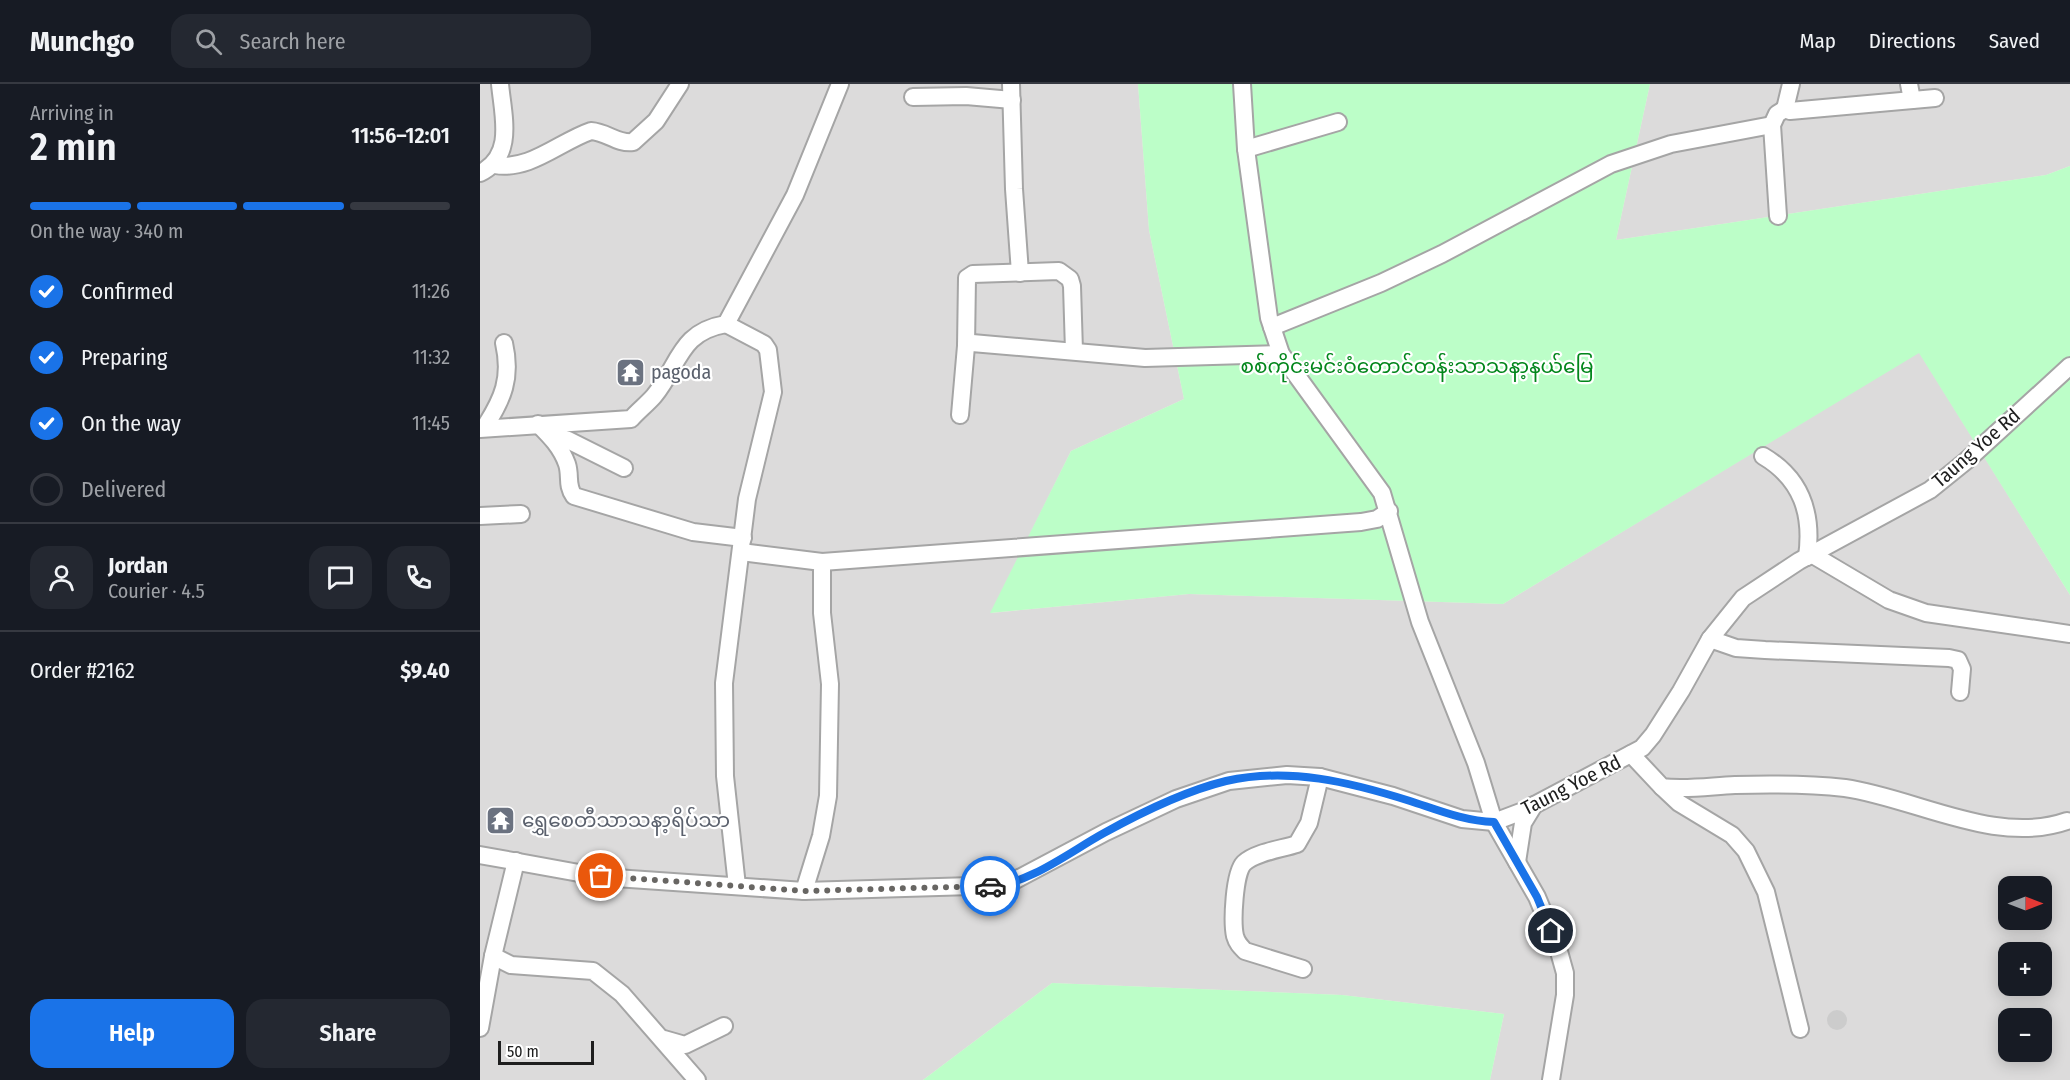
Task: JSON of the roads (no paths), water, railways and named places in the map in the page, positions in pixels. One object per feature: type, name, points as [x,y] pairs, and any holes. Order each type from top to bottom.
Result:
[{"type":"street","points":[[487,169],[503,148],[500,84]]},
{"type":"street","points":[[487,169],[524,164],[576,136],[591,131],[602,132],[621,142],[633,142],[656,121],[680,84]]},
{"type":"street","points":[[726,324],[795,195],[840,84]]},
{"type":"street","points":[[1242,84],[1246,149],[1272,327],[1281,354],[1382,493],[1420,622],[1476,763],[1494,822],[1537,897],[1565,973],[1561,1030],[1551,1080]]},
{"type":"street","points":[[1778,216],[1772,125],[1777,114],[1785,109],[1791,84]]},
{"type":"street","points":[[913,97],[1011,92],[1014,189],[1020,273]]},
{"type":"street","points":[[1785,109],[1790,111],[1910,92],[1935,99]]},
{"type":"street","points":[[1246,149],[1338,122]]},
{"type":"street","points":[[1272,327],[1442,254],[1611,164],[1671,144],[1772,125]]},
{"type":"street","points":[[960,415],[966,345],[968,278],[973,274],[1059,271],[1070,279],[1074,351]]},
{"type":"street","points":[[482,428],[543,429],[631,419],[654,396],[696,334],[711,326],[726,324],[764,344],[768,350],[773,392],[747,499],[724,683],[725,776],[737,886]]},
{"type":"street","points":[[482,428],[499,406],[508,380],[508,362],[504,343]]},
{"type":"street","points":[[966,345],[987,343],[1145,358],[1281,354]]},
{"type":"street","name":"Taung Yoe Rd","points":[[480,855],[601,876],[804,891],[1006,885],[1106,832],[1206,787],[1257,777],[1320,777],[1372,790],[1462,819],[1494,822],[1535,804],[1642,748],[1653,735],[1710,639],[1743,598],[1772,577],[1946,479],[2070,366]]},
{"type":"street","points":[[543,429],[624,468]]},
{"type":"street","points":[[543,429],[558,444],[567,465],[568,488],[574,496],[742,545],[822,562],[1361,522],[1377,519],[1389,511]]},
{"type":"street","points":[[1763,456],[1785,471],[1804,500],[1810,528],[1810,556],[1889,600],[1926,613],[2070,634]]},
{"type":"street","points":[[480,516],[521,514]]},
{"type":"street","points":[[804,891],[821,836],[828,796],[830,684],[822,613],[822,562]]},
{"type":"street","points":[[1710,639],[1736,648],[1959,660],[1962,669],[1960,692]]},
{"type":"street","points":[[1631,754],[1679,803],[1732,835],[1746,851],[1766,892],[1800,1029]]},
{"type":"street","points":[[1303,969],[1245,951],[1238,945],[1235,935],[1234,911],[1239,872],[1243,864],[1249,859],[1297,844],[1309,824],[1320,777]]},
{"type":"street","points":[[1662,787],[1774,785],[1833,788],[1896,800],[1969,821],[2049,828],[2067,821]]},
{"type":"street","points":[[1517,862],[1523,823],[1535,804]]},
{"type":"street","points":[[480,1028],[493,956],[516,861]]},
{"type":"street","points":[[493,956],[511,965],[593,971],[622,994],[664,1039],[691,1078]]},
{"type":"street","points":[[664,1039],[685,1045],[724,1026]]},
{"type":"place","name":"pagoda","points":[[630,372]]},
{"type":"place","name":"ရွှေစေတီသာသနာ့ရိပ်သာ","points":[[501,820]]},
{"type":"park label","name":"စစ်ကိုင်းမင်းဝံတောင်တန်းသာသနာ့နယ်မြေ","points":[[1417,366]]}]
